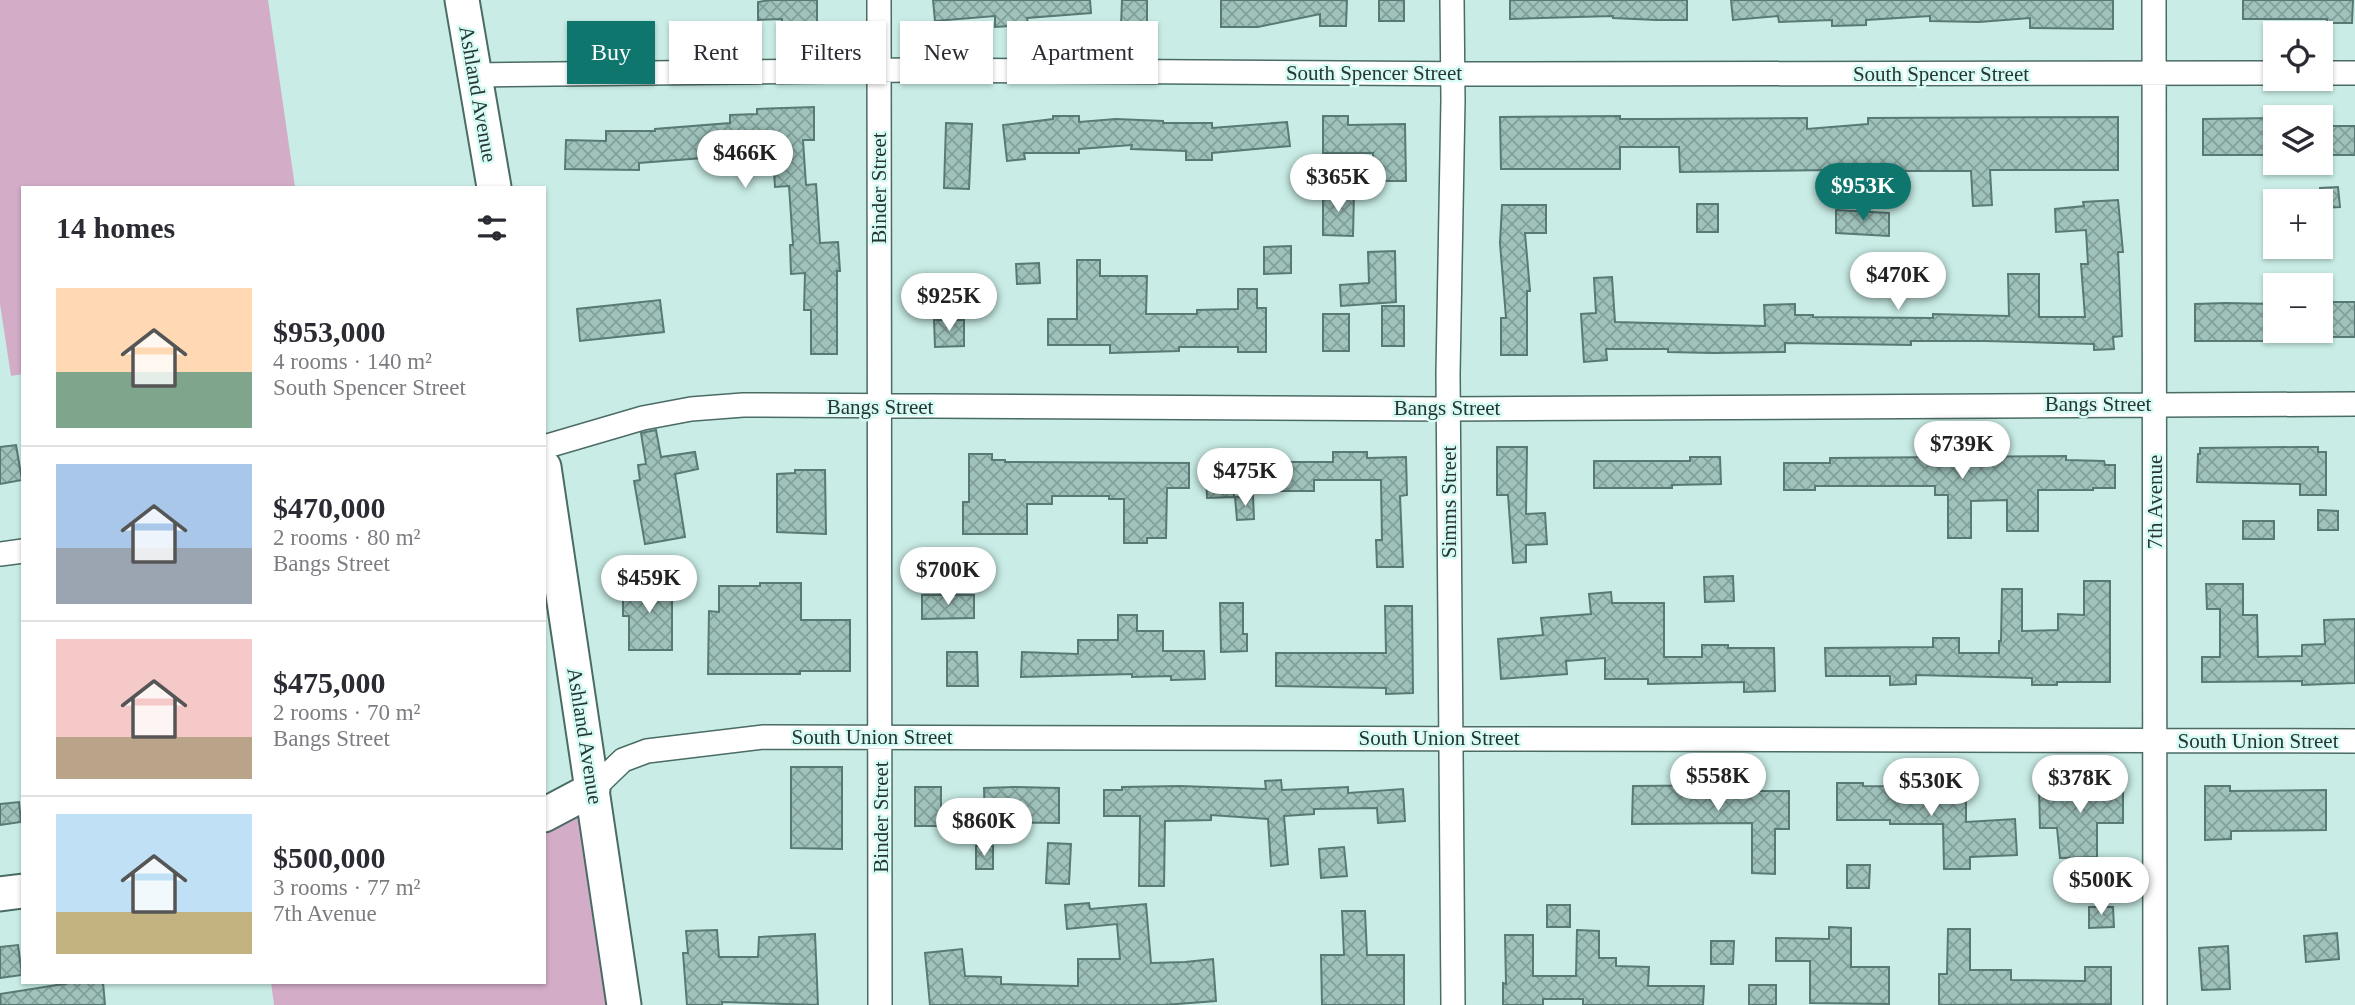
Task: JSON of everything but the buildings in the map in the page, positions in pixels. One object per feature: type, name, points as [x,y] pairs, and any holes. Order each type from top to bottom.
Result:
[{"type":"street","name":"Ashland Avenue","points":[[462,0],[494,186]]},
{"type":"street","name":"Binder Street","points":[[879,0],[879,21]]},
{"type":"street","name":"Simms Street","points":[[1452,0],[1448,409],[1453,1005]]},
{"type":"street","name":"7th Avenue","points":[[2154,0],[2155,1005]]},
{"type":"street","name":"South Spencer Street","points":[[886,71],[2263,73]]},
{"type":"street","name":"South Spencer Street","points":[[473,75],[776,72]]},
{"type":"street","points":[[2333,73],[2355,73]]},
{"type":"street","name":"Binder Street","points":[[879,84],[880,1005]]},
{"type":"street","name":"Bangs Street","points":[[546,465],[643,418],[691,409],[743,405],[1448,409],[2355,404]]},
{"type":"street","name":"Ashland Avenue","points":[[546,472],[624,1005]]},
{"type":"street","points":[[0,554],[21,551]]},
{"type":"street","name":"South Union Street","points":[[546,814],[593,789],[624,760],[647,751],[718,740],[764,737],[2355,741]]},
{"type":"street","points":[[0,894],[21,891]]},
{"type":"shaded area","points":[[0,0],[268,0],[295,186],[21,186],[21,374],[11,376],[0,304]]},
{"type":"shaded area","points":[[593,789],[630,1005],[274,1005],[271,984],[546,984],[546,812]]}]
